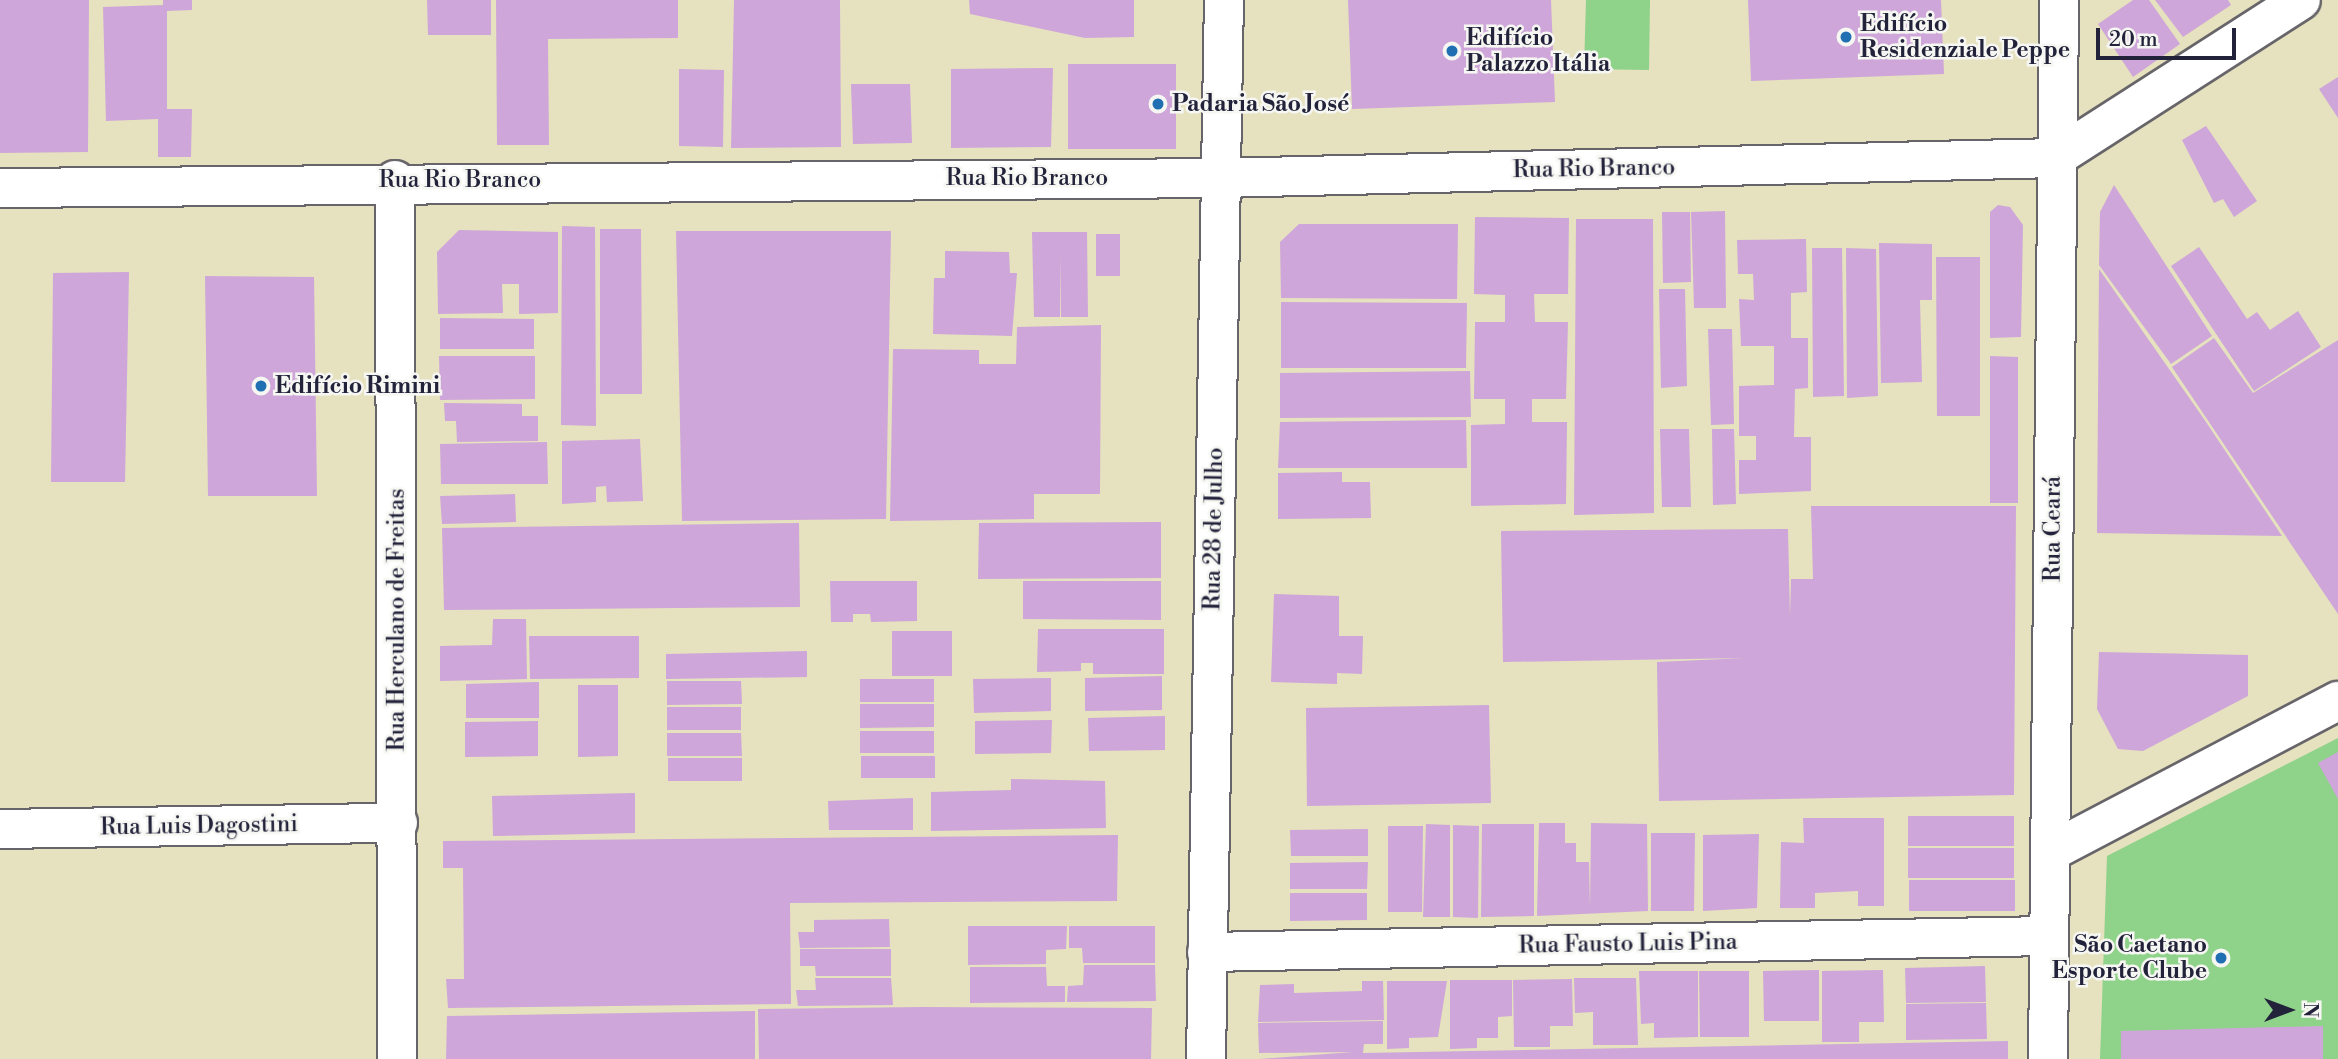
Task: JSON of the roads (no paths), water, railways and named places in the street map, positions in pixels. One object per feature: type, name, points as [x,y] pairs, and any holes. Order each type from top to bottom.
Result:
[{"type":"street","name":"Rua 28 de Julho","points":[[1206,1059],[1224,0]]},
{"type":"street","name":"Rua Ceará","points":[[2048,1059],[2052,850],[2055,158],[2059,0]]},
{"type":"street","points":[[2055,158],[2301,0]]},
{"type":"street","name":"Rua Rio Branco","points":[[0,188],[395,180],[1220,178],[2055,158]]},
{"type":"street","name":"Rua Herculano de Freitas","points":[[395,180],[397,1059]]},
{"type":"street","points":[[2052,850],[2338,701]]},
{"type":"street","name":"Rua Luis Dagostini","points":[[0,829],[398,823]]},
{"type":"street","name":"Rua Fausto Luis Pina","points":[[1207,952],[2049,936]]},
{"type":"place","name":"Edifício Residenziale Peppe","points":[[1846,37]]},
{"type":"place","name":"Edifício Palazzo Itália","points":[[1452,51]]},
{"type":"place","name":"Padaria São José","points":[[1158,104]]},
{"type":"place","name":"Edifício Rimini","points":[[261,386]]},
{"type":"place","name":"São Caetano Esporte Clube","points":[[2221,958]]}]
